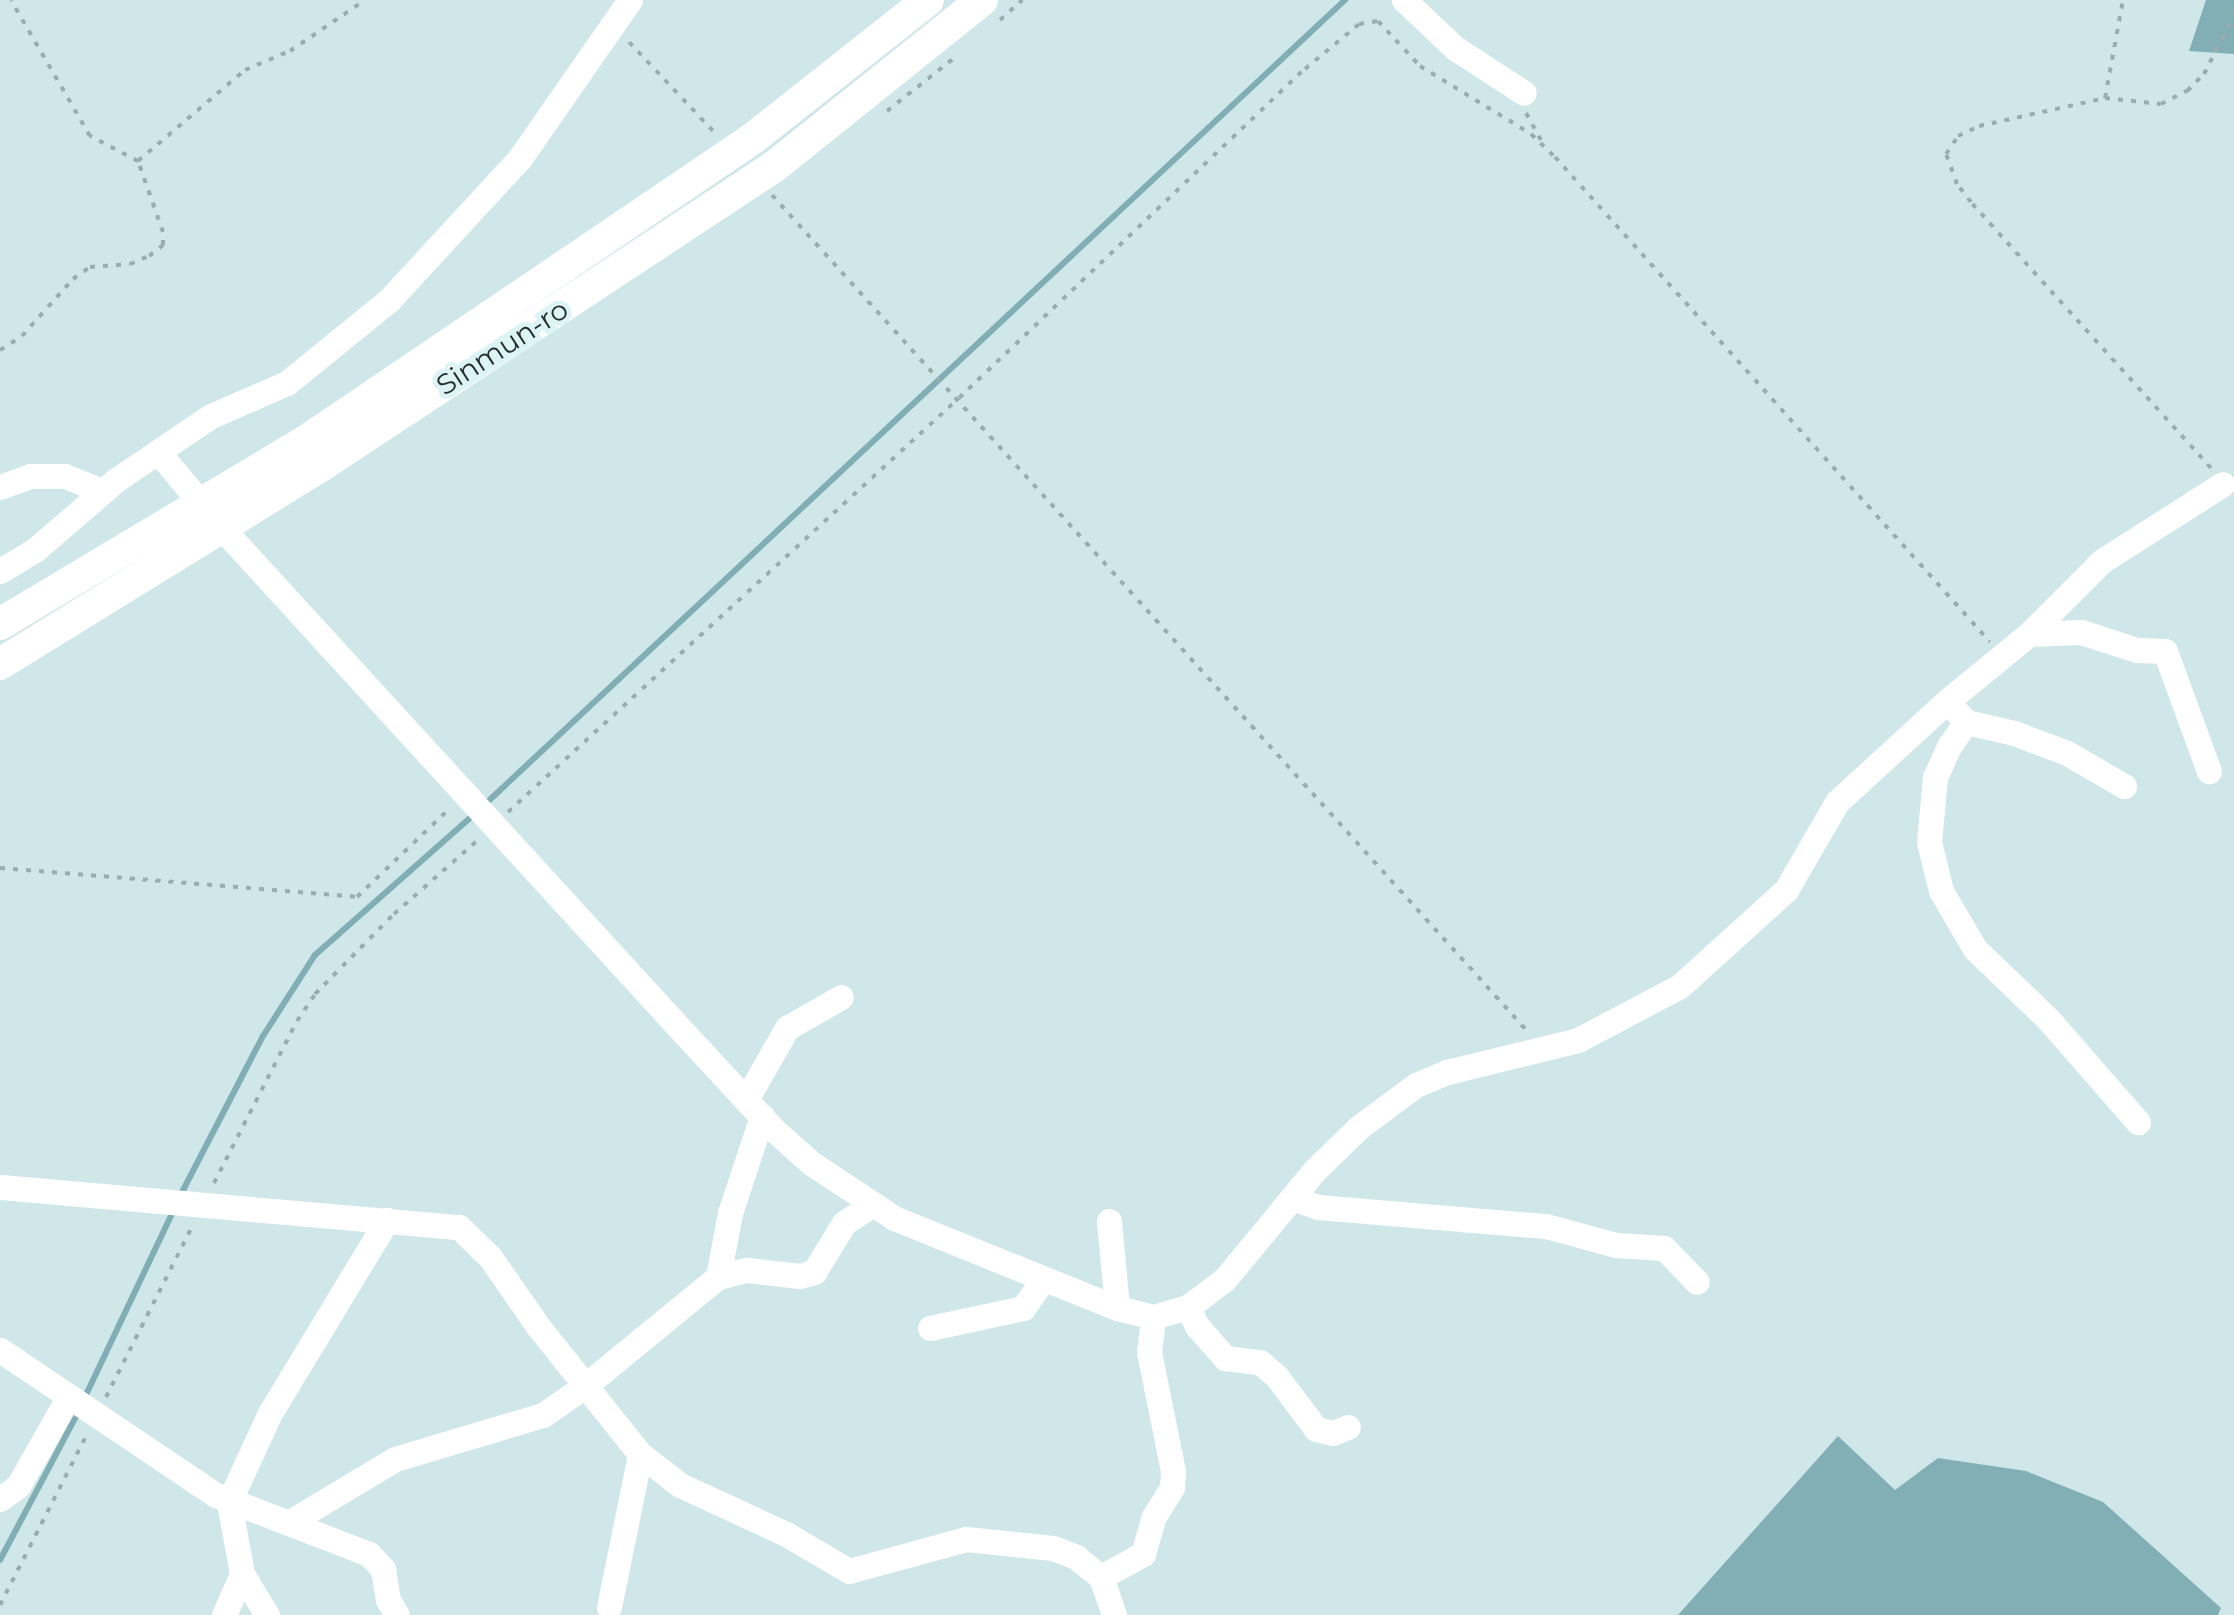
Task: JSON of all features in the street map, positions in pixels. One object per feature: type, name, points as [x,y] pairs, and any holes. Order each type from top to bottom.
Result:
[{"type":"main road","name":"Sinmun-ro","points":[[313,454],[752,139],[928,0]]},
{"type":"main road","name":"Sinmun-ro","points":[[0,624],[210,515],[774,166],[982,0]]},
{"type":"main road","name":"Sinmun-ro","points":[[0,664],[210,515]]},
{"type":"street","points":[[0,571],[35,550],[102,491],[211,416],[286,383],[389,300],[520,158],[630,0]]},
{"type":"street","points":[[1407,3],[1455,48],[1518,90]]},
{"type":"street","points":[[158,452],[210,515],[754,1107],[811,1163],[872,1206],[949,1243],[1116,1308],[1153,1317],[1188,1306],[1226,1279],[1295,1200],[1314,1171],[1358,1128],[1416,1085],[1447,1072],[1606,1029],[1654,1002],[1754,923],[1786,890],[1837,802],[1946,702],[2029,634],[2102,561],[2223,484]]},
{"type":"street","points":[[0,488],[30,476],[65,476],[102,491]]},
{"type":"street","points":[[2029,634],[2081,632],[2127,647],[2165,651],[2210,771]]},
{"type":"street","points":[[1946,702],[1966,722],[2014,733],[2067,753],[2124,786]]},
{"type":"street","points":[[1966,722],[1935,777],[1928,842],[1941,891],[1975,950],[2048,1019],[2138,1122]]},
{"type":"street","points":[[718,1277],[754,1107],[787,1028],[841,996]]},
{"type":"street","points":[[0,1188],[444,1224],[474,1238],[640,1454],[680,1485],[786,1534],[850,1571],[966,1539],[1053,1548],[1076,1557],[1101,1577],[1114,1615]]},
{"type":"street","points":[[1295,1200],[1318,1207],[1546,1226],[1616,1246],[1664,1248],[1696,1282]]},
{"type":"street","points":[[290,1522],[395,1459],[523,1423],[586,1385],[718,1277],[747,1270],[800,1276],[814,1272],[844,1224],[872,1206]]},
{"type":"street","points":[[267,1615],[242,1574],[229,1502],[270,1413],[387,1220]]},
{"type":"street","points":[[1109,1222],[1116,1308]]},
{"type":"street","points":[[930,1328],[1023,1308],[1043,1279]]},
{"type":"street","points":[[1188,1306],[1197,1326],[1225,1358],[1260,1362],[1278,1377],[1316,1429],[1333,1433],[1348,1427]]},
{"type":"street","points":[[1101,1577],[1143,1554],[1153,1518],[1172,1487],[1173,1470],[1149,1352],[1153,1317]]},
{"type":"street","points":[[0,1350],[229,1502],[353,1546],[376,1560],[397,1615]]},
{"type":"street","points":[[0,1499],[18,1486],[68,1398]]},
{"type":"street","points":[[608,1607],[640,1454]]},
{"type":"street","points":[[224,1615],[242,1574]]},
{"type":"path","points":[[0,350],[22,336],[47,304],[90,267],[130,264],[163,246],[163,232],[138,161],[90,136],[11,0]]},
{"type":"path","points":[[138,161],[245,70],[290,50],[366,0]]},
{"type":"path","points":[[2106,98],[2123,0]]},
{"type":"path","points":[[2223,484],[1982,215],[1949,168],[1948,146],[1979,126],[2106,98],[2161,104],[2188,91],[2204,74],[2234,15]]},
{"type":"path","points":[[0,868],[357,896],[481,809],[958,398],[1305,69],[1359,24],[1378,21],[1420,66],[1510,120],[1546,148],[2003,657]]},
{"type":"path","points":[[1518,90],[1546,148]]},
{"type":"path","points":[[921,357],[1543,1049]]},
{"type":"shaded area","points":[[2206,0],[2234,0],[2234,54],[2189,51]]},
{"type":"shaded area","points":[[1838,1436],[1895,1490],[1938,1458],[2026,1471],[2103,1502],[2221,1608],[2218,1615],[1678,1615]]},
{"type":"waterway","points":[[482,807],[1345,0]]},
{"type":"waterway","points":[[180,1196],[263,1036],[315,955],[473,815]]},
{"type":"waterway","points":[[84,1399],[175,1207]]},
{"type":"waterway","points":[[0,1560],[79,1411]]}]
